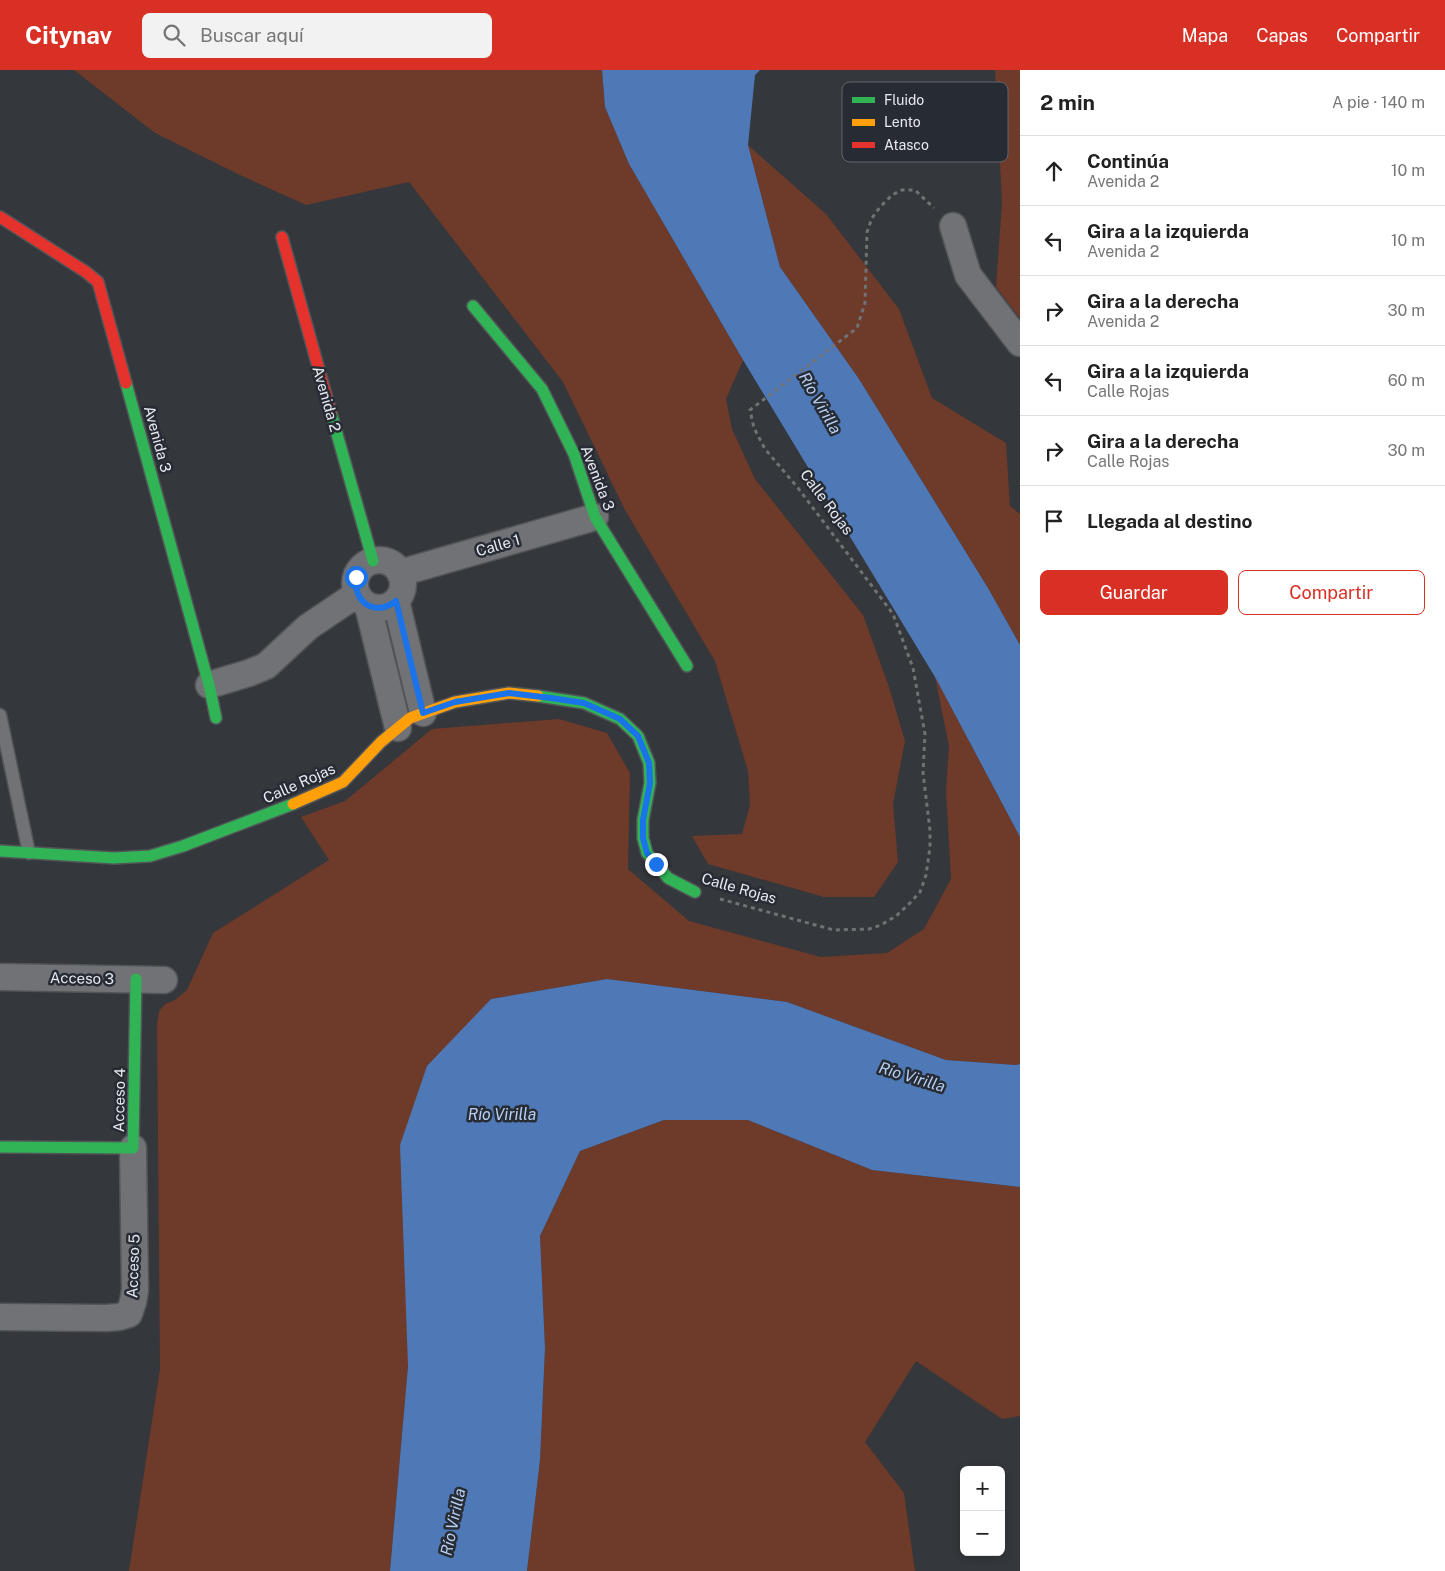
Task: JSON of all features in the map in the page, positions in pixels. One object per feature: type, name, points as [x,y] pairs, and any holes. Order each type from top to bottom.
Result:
[{"type":"street","name":"Avenida 3","points":[[0,217],[86,272],[98,282],[209,684],[216,718]]},
{"type":"street","points":[[953,226],[968,275],[1020,342]]},
{"type":"street","name":"Avenida 2","points":[[282,237],[373,561]]},
{"type":"street","name":"Avenida 3","points":[[473,306],[542,389],[574,454],[595,517],[687,666]]},
{"type":"street","name":"Calle 1","points":[[400,572],[595,517]]},
{"type":"street","points":[[362,600],[375,608],[390,606],[396,601],[403,588],[400,572],[389,562],[373,561],[365,564],[359,570],[355,586],[362,600],[398,728]]},
{"type":"street","points":[[209,684],[249,673],[266,666],[308,627],[362,600]]},
{"type":"street","points":[[396,601],[423,713]]},
{"type":"street","name":"Calle Rojas","points":[[0,851],[114,858],[150,856],[183,846],[296,803],[343,782],[381,742],[410,718],[455,702],[509,693],[584,703],[620,719],[638,736],[649,763],[650,783],[643,820],[643,838],[647,853],[668,878],[695,892]]},
{"type":"street","name":"Acceso 3","points":[[0,977],[164,980]]},
{"type":"street","name":"Acceso 4","points":[[0,1148],[133,1148],[136,979]]},
{"type":"street","name":"Acceso 5","points":[[0,1317],[106,1318],[129,1314],[135,1290],[133,1148]]},
{"type":"lane","points":[[0,715],[29,853]]},
{"type":"path","name":"Calle Rojas","points":[[695,892],[834,930],[869,929],[881,925],[896,916],[920,892],[926,875],[930,847],[930,830],[923,773],[925,734],[914,668],[893,614],[798,488],[765,449],[754,428],[750,410],[857,328],[865,303],[866,232],[872,218],[892,195],[902,190],[915,190],[953,226]]},
{"type":"shaded area","points":[[74,70],[602,70],[605,107],[629,164],[743,360],[726,399],[732,429],[755,479],[863,615],[888,684],[905,741],[893,804],[898,862],[874,897],[824,897],[708,864],[692,836],[742,834],[750,805],[748,771],[715,661],[625,510],[563,382],[409,182],[306,205],[155,133]]},
{"type":"shaded area","points":[[995,70],[1020,70],[1020,318],[996,287],[1002,202],[1000,162],[1008,162],[1008,82],[996,82]]},
{"type":"shaded area","points":[[748,145],[826,214],[899,309],[932,398],[1006,443],[1010,506],[1020,514],[1020,645],[988,588],[859,379],[780,267]]},
{"type":"shaded area","points":[[935,677],[1020,837],[1020,1064],[946,1060],[787,1002],[607,979],[491,999],[408,1366],[390,1571],[129,1571],[160,1369],[157,1024],[159,1011],[165,1004],[175,1000],[187,990],[213,933],[329,860],[301,817],[345,801],[432,729],[559,719],[607,733],[630,773],[628,869],[689,921],[821,957],[887,953],[924,929],[951,879],[946,791],[949,746]]},
{"type":"shaded area","points":[[664,1120],[748,1120],[872,1170],[1020,1187],[1020,1416],[1002,1419],[916,1361],[865,1442],[904,1493],[915,1571],[527,1571],[540,1460],[545,1348],[540,1236],[580,1151]]},
{"type":"water","name":"Río Virilla","points":[[602,70],[760,70],[755,75],[748,145],[780,267],[859,379],[988,588],[1020,645],[1020,837],[935,677],[743,360],[629,164],[605,107]]},
{"type":"water","name":"Río Virilla","points":[[607,979],[787,1002],[946,1060],[1020,1064],[1020,1187],[872,1170],[748,1120],[664,1120],[580,1151],[540,1236],[545,1348],[540,1460],[527,1571],[390,1571],[408,1366],[400,1145],[427,1066],[491,999]]},
{"type":"traffic: fast","points":[[473,306],[542,389],[574,454],[595,517],[687,666]]},
{"type":"traffic: fast","points":[[126,383],[209,685],[216,718]]},
{"type":"traffic: fast","points":[[331,413],[373,561]]},
{"type":"traffic: fast","points":[[538,696],[584,703],[620,719],[638,736],[649,763],[650,783],[643,820],[643,838],[647,853],[668,878],[695,892]]},
{"type":"traffic: fast","points":[[0,851],[114,858],[150,856],[183,846],[293,804]]},
{"type":"traffic: fast","points":[[0,1147],[133,1148],[136,979]]},
{"type":"traffic: slow","points":[[293,804],[343,782],[381,742],[410,718],[455,702],[509,693],[538,696]]},
{"type":"traffic: jam","points":[[0,217],[86,272],[98,282],[126,383]]},
{"type":"traffic: jam","points":[[282,237],[331,413]]},
{"type":"route","points":[[356,577],[355,586],[357,594],[368,606],[383,608],[390,606],[396,601],[423,713],[455,702],[509,693],[584,703],[620,719],[638,736],[649,763],[650,783],[643,820],[643,838],[647,853],[656,864]]}]
